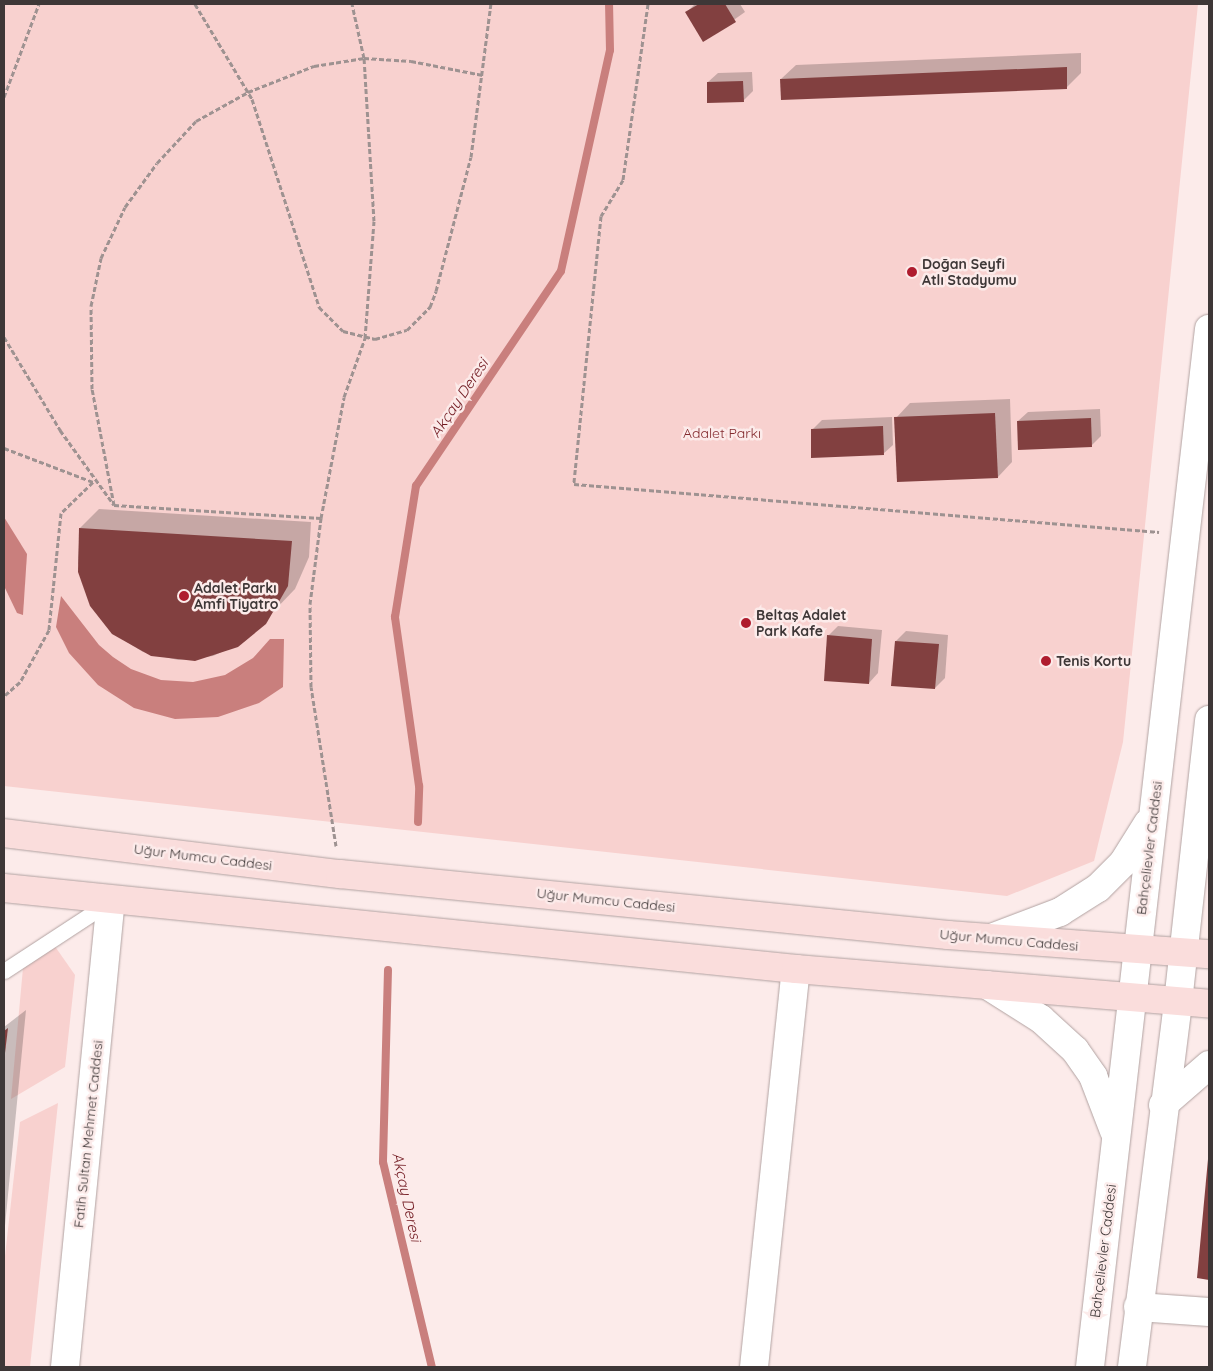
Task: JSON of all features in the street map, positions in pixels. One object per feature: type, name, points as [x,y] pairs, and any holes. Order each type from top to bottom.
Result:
[{"type":"main road","name":"Uğur Mumcu Caddesi","points":[[4,834],[340,874],[989,939],[1209,954]]},
{"type":"main road","points":[[4,888],[111,901],[796,969],[1209,1004]]},
{"type":"street","name":"Bahçelievler Caddesi","points":[[1090,1367],[1137,950],[1188,534],[1209,329]]},
{"type":"street","points":[[1132,1367],[1138,1307],[1178,1002],[1209,720]]},
{"type":"street","points":[[989,939],[1060,912],[1098,888],[1123,863],[1153,815]]},
{"type":"street","points":[[1195,842],[1209,877]]},
{"type":"street","name":"Fatih Sultan Mehmet Caddesi","points":[[65,1367],[111,901]]},
{"type":"street","points":[[754,1367],[796,969]]},
{"type":"street","points":[[987,985],[1041,1019],[1074,1050],[1093,1076],[1116,1139]]},
{"type":"street","points":[[1164,1105],[1209,1065]]},
{"type":"street","points":[[1138,1307],[1209,1312]]},
{"type":"lane","points":[[4,971],[111,901]]},
{"type":"path","points":[[4,97],[39,4]]},
{"type":"path","points":[[195,4],[248,92],[319,307],[343,331],[364,338],[391,337],[407,330],[430,307],[471,157],[491,4]]},
{"type":"path","points":[[340,874],[311,687],[310,604],[321,518],[344,397],[364,338],[374,221],[364,58],[352,4]]},
{"type":"path","points":[[648,4],[623,180],[601,216],[574,484],[1188,534]]},
{"type":"path","points":[[114,505],[92,389],[91,306],[101,258],[125,206],[157,163],[196,121],[248,92],[314,66],[364,58],[411,60],[483,75]]},
{"type":"path","points":[[4,337],[60,430],[114,505]]},
{"type":"path","points":[[4,448],[93,482],[61,513],[49,630],[20,682],[4,696]]},
{"type":"path","points":[[114,505],[321,518]]},
{"type":"green space","name":"Adalet Parkı","points":[[4,4],[1198,4],[1123,742],[1094,861],[1007,896],[4,786]]},
{"type":"green space","points":[[54,945],[75,975],[65,1067],[11,1099],[23,968]]},
{"type":"green space","points":[[58,1103],[30,1367],[4,1367],[4,1265],[20,1122]]},
{"type":"shaded area","points":[[4,517],[27,554],[23,615],[17,613],[4,586]]},
{"type":"shaded area","points":[[61,596],[99,645],[113,657],[131,669],[161,680],[193,682],[225,675],[253,658],[270,639],[284,639],[283,687],[259,703],[218,717],[175,719],[134,708],[98,685],[69,653],[56,627]]},
{"type":"building","points":[[699,4],[725,4],[736,22],[703,42],[685,12]]},
{"type":"building","points":[[1067,67],[1067,89],[781,100],[780,79]]},
{"type":"building","points":[[743,81],[744,102],[707,103],[707,82]]},
{"type":"building","points":[[995,413],[998,478],[897,482],[894,417]]},
{"type":"building","points":[[1091,418],[1092,447],[1018,450],[1017,421]]},
{"type":"building","points":[[883,426],[884,455],[811,458],[811,429]]},
{"type":"building","name":"Adalet Parkı Amfi Tiyatro","points":[[79,528],[292,541],[288,586],[266,624],[238,647],[195,661],[151,656],[112,634],[90,606],[78,572]]},
{"type":"building","points":[[827,635],[872,639],[869,684],[824,681]]},
{"type":"building","points":[[895,641],[939,644],[935,689],[891,686]]},
{"type":"building","points":[[8,1028],[5,1053],[4,1053],[4,1031]]},
{"type":"building","points":[[1209,1159],[1209,1280],[1197,1278]]},
{"type":"waterway","name":"Akçay Deresi","points":[[418,822],[419,786],[395,617],[416,486],[561,271],[610,50],[609,4]]},
{"type":"waterway","name":"Akçay Deresi","points":[[388,970],[383,1162],[432,1367]]},
{"type":"place","name":"Doğan Seyfi Atlı Stadyumu","points":[[912,272]]},
{"type":"place","name":"Adalet Parkı Amfi Tiyatro","points":[[184,596]]},
{"type":"place","name":"Beltaş Adalet Park Kafe","points":[[746,623]]},
{"type":"place","name":"Tenis Kortu","points":[[1046,661]]}]
